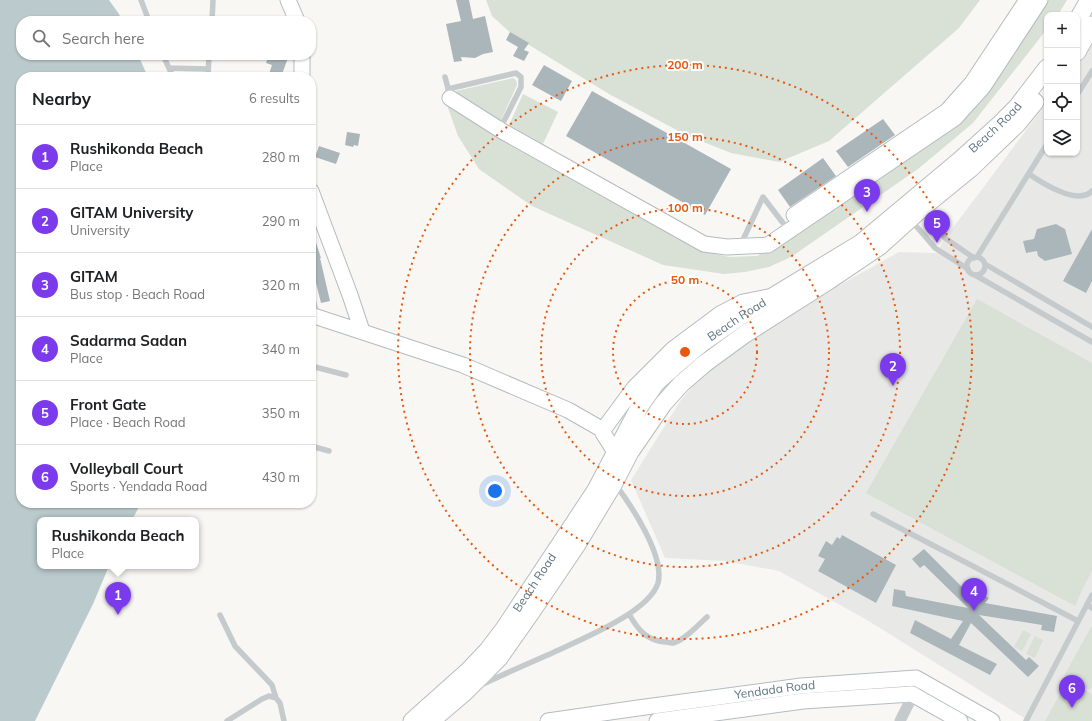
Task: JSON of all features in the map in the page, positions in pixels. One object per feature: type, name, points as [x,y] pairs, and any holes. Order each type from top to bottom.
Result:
[{"type":"main road","points":[[1080,16],[1089,0]]},
{"type":"main road","points":[[1079,48],[1092,25]]},
{"type":"main road","name":"Beach Road","points":[[429,719],[504,629],[587,502],[609,480],[615,452],[640,406],[656,383],[676,364],[702,343],[741,316],[861,243],[959,161],[1000,124],[1017,107],[1044,72]]},
{"type":"main road","points":[[429,719],[465,692],[499,658],[576,546],[609,480],[663,404],[682,383],[704,364],[744,334],[880,246],[970,168],[1018,123],[1044,92]]},
{"type":"street","points":[[288,0],[295,16]]},
{"type":"street","points":[[740,246],[764,236],[861,168],[947,111],[972,83],[1027,0]]},
{"type":"street","points":[[449,93],[500,130],[704,244],[727,247],[768,245],[955,118],[983,87],[1040,0]]},
{"type":"street","points":[[302,60],[302,72]]},
{"type":"street","points":[[316,204],[362,331]]},
{"type":"street","points":[[603,430],[634,388],[673,349],[720,314],[743,302],[773,296]]},
{"type":"street","points":[[316,316],[464,365],[568,410],[603,430],[603,433],[615,452]]},
{"type":"street","points":[[900,721],[910,701],[916,678],[992,721]]},
{"type":"street","name":"Yendada Road","points":[[548,721],[801,686],[916,678]]},
{"type":"street","points":[[912,694],[960,721]]},
{"type":"street","name":"Yendada Road","points":[[657,721],[803,701],[912,694]]},
{"type":"lane","points":[[141,0],[147,16]]},
{"type":"lane","points":[[212,16],[213,0]]},
{"type":"lane","points":[[165,60],[171,72]]},
{"type":"lane","points":[[169,68],[208,69],[209,60]]},
{"type":"lane","points":[[1080,90],[1092,71]]},
{"type":"lane","points":[[445,76],[449,93],[516,73],[521,77],[521,88],[500,130]]},
{"type":"lane","points":[[968,269],[969,262],[971,259],[976,258],[1044,149]]},
{"type":"lane","points":[[1029,174],[1043,184],[1068,194],[1083,196],[1089,195],[1092,191]]},
{"type":"lane","points":[[740,246],[764,198],[783,223]]},
{"type":"lane","points":[[916,214],[945,238],[976,258],[981,259],[985,264],[1092,327]]},
{"type":"lane","points":[[916,214],[935,248],[968,269],[969,272],[1092,342]]},
{"type":"lane","points":[[975,275],[979,275],[984,271],[985,264]]},
{"type":"lane","points":[[316,367],[346,375]]},
{"type":"lane","points":[[316,447],[329,451]]},
{"type":"lane","points":[[465,692],[582,640],[629,614],[653,593],[658,582],[658,566],[651,546],[642,525],[630,504],[609,480]]},
{"type":"lane","points":[[873,514],[1078,621]]},
{"type":"lane","points":[[1026,721],[1092,595]]},
{"type":"lane","points":[[1087,604],[1092,608]]},
{"type":"lane","points":[[629,614],[645,636],[660,642],[672,643],[683,638],[694,630],[707,617]]},
{"type":"lane","points":[[220,615],[235,646],[272,685],[276,698],[280,703],[284,721]]},
{"type":"lane","points":[[227,721],[262,699],[269,696],[276,698]]},
{"type":"shaded area","points":[[0,0],[109,0],[120,16],[16,16],[16,60],[140,60],[146,72],[16,72],[16,508],[138,508],[134,517],[37,517],[37,569],[108,569],[93,604],[35,721],[0,721]]},
{"type":"shaded area","points":[[486,0],[980,0],[959,28],[829,141],[779,162],[731,153],[686,135],[609,94],[513,35],[492,16]]},
{"type":"shaded area","points":[[1047,0],[1067,0],[1060,12],[1044,12],[1044,33],[973,123],[918,169],[791,257],[769,267],[745,272],[724,274],[663,265],[532,206],[479,169],[458,136],[447,105],[702,251],[729,257],[757,256],[784,242],[936,137]]},
{"type":"shaded area","points":[[1092,40],[1092,721],[1029,721],[867,620],[779,571],[725,561],[665,558],[631,480],[681,400],[705,372],[782,317],[899,252],[937,253],[945,238],[1044,106],[1044,156],[1080,156],[1080,57]]},
{"type":"shaded area","points":[[513,78],[516,80],[517,85],[499,122],[462,98],[456,91]]},
{"type":"shaded area","points":[[523,94],[558,112],[543,144],[509,125]]},
{"type":"shaded area","points":[[977,299],[1092,363],[1092,571],[1075,606],[866,493]]},
{"type":"shaded area","points":[[1091,627],[1092,687],[1090,690],[1064,676]]},
{"type":"shaded area","points":[[1023,630],[1031,634],[1022,651],[1014,647]]},
{"type":"shaded area","points":[[1035,636],[1043,640],[1035,658],[1026,654]]},
{"type":"shaded area","points":[[1067,681],[1092,694],[1092,721],[1045,721]]},
{"type":"building","points":[[456,0],[469,0],[473,19],[485,16],[493,52],[483,54],[475,58],[461,57],[462,61],[454,62],[446,24],[461,21]]},
{"type":"building","points":[[510,32],[529,43],[524,50],[529,52],[524,61],[513,56],[518,47],[506,40]]},
{"type":"building","points":[[267,60],[287,60],[283,72],[270,72],[272,65],[266,63]]},
{"type":"building","points":[[544,65],[572,81],[561,101],[532,85]]},
{"type":"building","points":[[592,91],[731,169],[705,215],[566,136]]},
{"type":"building","points":[[883,119],[895,135],[848,167],[836,151]]},
{"type":"building","points":[[347,132],[360,134],[358,146],[354,145],[353,147],[345,145]]},
{"type":"building","points":[[319,146],[340,153],[336,164],[316,157]]},
{"type":"building","points":[[823,158],[836,176],[790,207],[778,190]]},
{"type":"building","points":[[1056,224],[1065,229],[1072,254],[1045,261],[1038,256],[1037,251],[1026,253],[1023,241],[1034,239],[1037,229]]},
{"type":"building","points":[[1092,229],[1092,281],[1086,293],[1063,281]]},
{"type":"building","points":[[316,242],[321,258],[330,301],[321,303],[316,283]]},
{"type":"building","points":[[842,535],[896,565],[876,603],[818,571],[825,559],[818,556],[826,541],[832,545],[837,537],[840,539]]},
{"type":"building","points":[[924,549],[973,598],[978,592],[989,598],[985,603],[1057,616],[1054,632],[1041,630],[1042,625],[979,615],[1026,660],[1029,657],[1039,666],[1028,677],[971,623],[959,645],[997,664],[990,675],[910,633],[915,620],[951,639],[963,621],[892,606],[894,589],[905,591],[906,596],[968,608],[924,565],[920,568],[912,559]]},
{"type":"place","name":"GITAM","points":[[867,212]]},
{"type":"place","name":"Front Gate","points":[[937,243]]},
{"type":"place","name":"GITAM University","points":[[893,386]]},
{"type":"place","name":"Sadarma Sadan","points":[[974,611]]},
{"type":"place","name":"Rushikonda Beach","points":[[118,615]]},
{"type":"place","name":"Volleyball Court","points":[[1072,708]]}]
